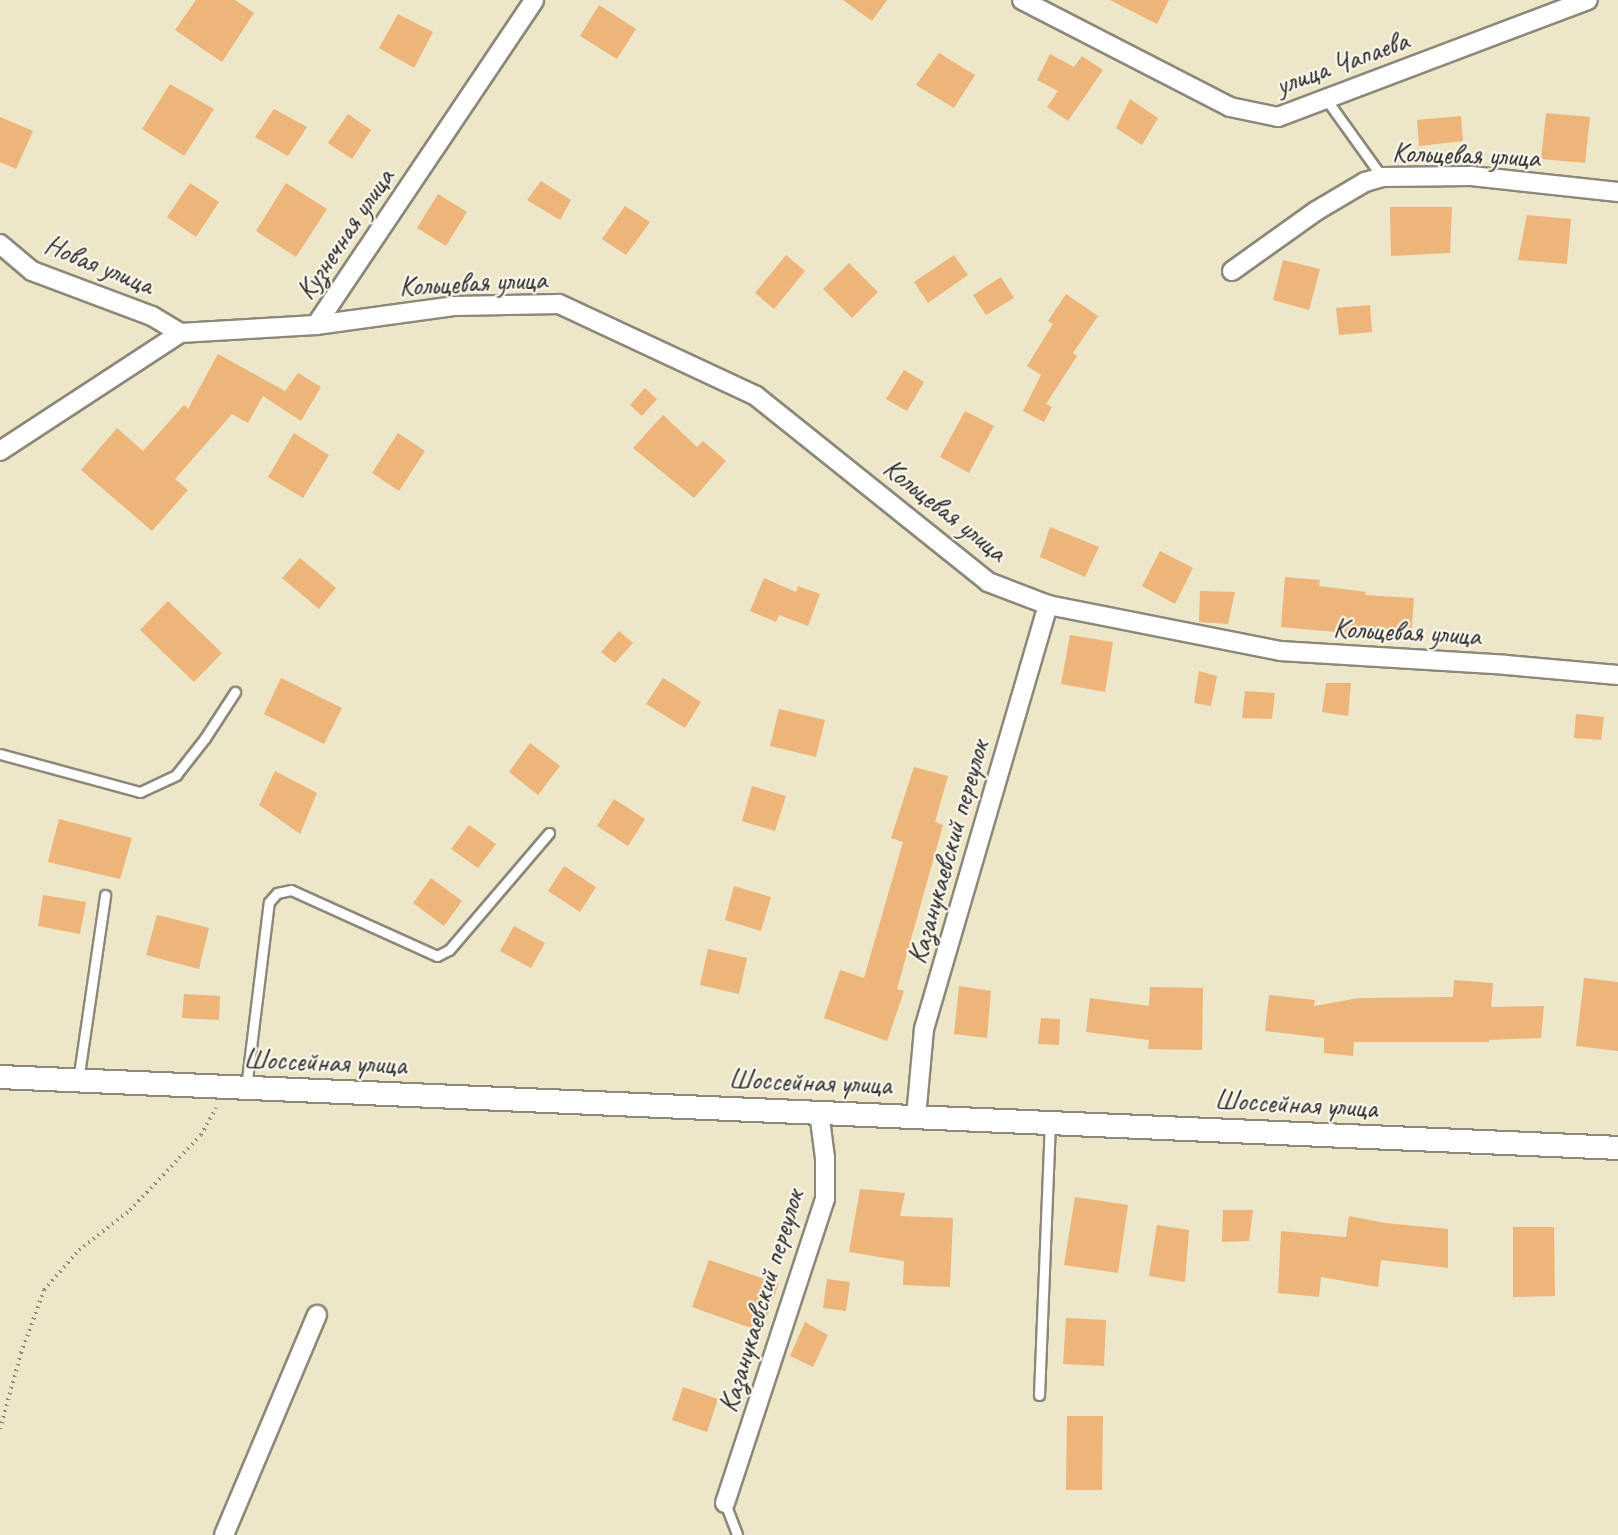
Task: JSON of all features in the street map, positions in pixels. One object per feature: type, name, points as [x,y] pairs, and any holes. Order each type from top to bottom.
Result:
[{"type":"street","name":"Кузнечная улица","points":[[0,451],[180,333],[316,325],[534,0]]},
{"type":"street","name":"улица Чапаева","points":[[1022,0],[1230,107],[1278,117],[1588,0]]},
{"type":"street","name":"Кольцевая улица","points":[[1232,271],[1316,211],[1365,182],[1382,177],[1471,176],[1618,192]]},
{"type":"street","name":"Новая улица","points":[[0,244],[32,271],[152,316],[180,333]]},
{"type":"street","name":"Кольцевая улица","points":[[316,325],[454,306],[559,304],[756,396],[988,582],[1048,605],[1280,651],[1506,665],[1618,675]]},
{"type":"street","name":"Казанукаевский переулок","points":[[916,1117],[924,1029],[1048,605]]},
{"type":"street","name":"Шоссейная улица","points":[[0,1077],[1618,1148]]},
{"type":"street","name":"Казанукаевский переулок","points":[[725,1503],[825,1199],[825,1158],[819,1112]]},
{"type":"street","points":[[224,1535],[317,1315]]},
{"type":"lane","points":[[1326,99],[1382,177]]},
{"type":"lane","points":[[0,754],[140,792],[176,775],[205,738],[235,692]]},
{"type":"lane","points":[[236,1088],[269,902],[277,893],[291,890],[437,956],[449,950],[549,833]]},
{"type":"lane","points":[[78,1081],[105,896]]},
{"type":"lane","points":[[1040,1395],[1050,1123]]},
{"type":"lane","points":[[725,1503],[737,1535]]},
{"type":"path","points":[[0,1429],[21,1353],[44,1290],[79,1250],[130,1210],[201,1135],[236,1088]]},
{"type":"building","points":[[196,0],[235,0],[254,13],[222,62],[175,30]]},
{"type":"building","points":[[843,0],[887,0],[872,21]]},
{"type":"building","points":[[1110,0],[1169,0],[1157,24]]},
{"type":"building","points":[[599,5],[636,29],[617,59],[580,36]]},
{"type":"building","points":[[398,14],[433,32],[414,68],[379,48]]},
{"type":"building","points":[[939,53],[975,75],[954,108],[916,85]]},
{"type":"building","points":[[1050,54],[1074,67],[1082,56],[1103,70],[1068,121],[1047,107],[1058,91],[1037,80]]},
{"type":"building","points":[[170,84],[214,109],[184,156],[142,129]]},
{"type":"building","points":[[1130,99],[1158,118],[1142,145],[1116,128]]},
{"type":"building","points":[[274,109],[307,127],[288,156],[255,137]]},
{"type":"building","points":[[1546,113],[1590,117],[1585,163],[1541,159]]},
{"type":"building","points":[[348,114],[371,130],[352,159],[328,143]]},
{"type":"building","points":[[1461,116],[1463,141],[1419,146],[1417,120]]},
{"type":"building","points":[[0,117],[33,131],[16,169],[0,162]]},
{"type":"building","points":[[541,181],[571,200],[560,220],[527,200]]},
{"type":"building","points":[[190,183],[219,202],[196,237],[167,217]]},
{"type":"building","points":[[286,183],[327,209],[296,257],[256,231]]},
{"type":"building","points":[[438,194],[467,212],[446,246],[417,228]]},
{"type":"building","points":[[625,206],[650,222],[626,255],[602,239]]},
{"type":"building","points":[[1390,207],[1452,207],[1450,253],[1391,256]]},
{"type":"building","points":[[1527,215],[1571,219],[1567,264],[1518,260]]},
{"type":"building","points":[[786,255],[805,271],[774,309],[755,293]]},
{"type":"building","points":[[954,255],[968,275],[928,303],[914,282]]},
{"type":"building","points":[[1283,260],[1320,269],[1309,310],[1273,300]]},
{"type":"building","points":[[849,263],[878,292],[852,318],[823,289]]},
{"type":"building","points":[[1001,277],[1014,298],[986,315],[973,295]]},
{"type":"building","points":[[1066,294],[1098,316],[1073,353],[1077,356],[1046,404],[1052,407],[1044,422],[1023,411],[1041,375],[1027,366],[1053,324],[1048,321]]},
{"type":"building","points":[[1370,305],[1372,332],[1339,335],[1336,308]]},
{"type":"building","points":[[218,354],[285,391],[298,373],[321,387],[301,421],[263,396],[248,423],[232,414],[175,479],[188,490],[152,531],[81,470],[117,428],[143,451],[184,405],[188,409]]},
{"type":"building","points":[[904,370],[924,382],[907,411],[886,399]]},
{"type":"building","points":[[645,388],[657,399],[642,416],[630,405]]},
{"type":"building","points":[[965,411],[994,426],[969,473],[940,457]]},
{"type":"building","points":[[663,415],[697,447],[703,441],[726,461],[694,498],[633,448]]},
{"type":"building","points":[[294,433],[329,455],[303,498],[268,477]]},
{"type":"building","points":[[398,433],[425,451],[399,491],[372,473]]},
{"type":"building","points":[[1050,527],[1099,547],[1085,577],[1040,557]]},
{"type":"building","points":[[1160,551],[1193,568],[1175,604],[1142,586]]},
{"type":"building","points":[[300,558],[336,588],[319,609],[282,578]]},
{"type":"building","points":[[1285,577],[1320,580],[1319,586],[1366,592],[1365,595],[1414,598],[1411,639],[1281,627]]},
{"type":"building","points":[[764,578],[796,592],[798,586],[820,594],[808,626],[779,615],[776,622],[750,611]]},
{"type":"building","points":[[1200,591],[1235,592],[1228,624],[1199,622]]},
{"type":"building","points":[[168,601],[222,653],[194,682],[140,630]]},
{"type":"building","points":[[619,631],[633,643],[615,663],[601,652]]},
{"type":"building","points":[[1070,635],[1113,642],[1105,692],[1061,684]]},
{"type":"building","points":[[1199,671],[1217,676],[1211,706],[1194,703]]},
{"type":"building","points":[[281,678],[342,708],[324,744],[264,714]]},
{"type":"building","points":[[663,678],[701,702],[685,728],[646,704]]},
{"type":"building","points":[[1326,683],[1351,683],[1348,716],[1322,712]]},
{"type":"building","points":[[1245,691],[1275,693],[1272,719],[1242,718]]},
{"type":"building","points":[[779,709],[825,720],[816,757],[770,746]]},
{"type":"building","points":[[1576,714],[1604,717],[1601,740],[1574,738]]},
{"type":"building","points":[[530,743],[560,766],[538,795],[509,772]]},
{"type":"building","points":[[914,767],[948,776],[935,822],[943,825],[897,989],[904,991],[887,1041],[824,1018],[840,970],[864,978],[903,842],[891,838]]},
{"type":"building","points":[[275,771],[317,793],[300,834],[259,805]]},
{"type":"building","points":[[752,786],[786,796],[775,831],[742,821]]},
{"type":"building","points":[[614,799],[645,819],[628,846],[597,826]]},
{"type":"building","points":[[59,819],[132,838],[120,879],[48,862]]},
{"type":"building","points":[[469,825],[496,844],[478,868],[451,849]]},
{"type":"building","points":[[564,866],[596,887],[580,912],[548,891]]},
{"type":"building","points":[[431,878],[462,901],[444,926],[413,903]]},
{"type":"building","points":[[734,886],[771,897],[761,931],[725,920]]},
{"type":"building","points":[[43,895],[86,902],[80,934],[38,926]]},
{"type":"building","points":[[157,915],[209,928],[199,969],[146,955]]},
{"type":"building","points":[[514,926],[545,943],[531,968],[500,951]]},
{"type":"building","points":[[708,949],[747,958],[739,994],[700,985]]},
{"type":"building","points":[[1584,978],[1618,982],[1618,1051],[1576,1046]]},
{"type":"building","points":[[1454,980],[1493,983],[1491,1007],[1544,1006],[1541,1038],[1489,1040],[1489,1042],[1354,1042],[1353,1056],[1324,1053],[1324,1038],[1265,1031],[1269,995],[1315,1000],[1314,1006],[1359,998],[1453,997]]},
{"type":"building","points":[[959,986],[991,991],[987,1038],[954,1034]]},
{"type":"building","points":[[1150,987],[1203,988],[1202,1050],[1148,1049],[1149,1040],[1086,1032],[1090,998],[1149,1006]]},
{"type":"building","points":[[184,994],[220,996],[219,1020],[182,1018]]},
{"type":"building","points":[[1041,1018],[1060,1019],[1059,1045],[1038,1044]]},
{"type":"building","points":[[860,1189],[905,1193],[900,1216],[953,1218],[950,1287],[903,1285],[904,1261],[849,1252]]},
{"type":"building","points":[[1075,1197],[1128,1205],[1118,1273],[1064,1265]]},
{"type":"building","points":[[1223,1210],[1253,1210],[1249,1241],[1222,1242]]},
{"type":"building","points":[[1349,1216],[1385,1223],[1448,1229],[1448,1268],[1381,1260],[1378,1287],[1321,1277],[1319,1297],[1278,1293],[1281,1231],[1346,1237]]},
{"type":"building","points":[[1157,1225],[1189,1230],[1185,1282],[1149,1276]]},
{"type":"building","points":[[1513,1227],[1554,1227],[1555,1296],[1513,1297]]},
{"type":"building","points":[[709,1260],[779,1284],[772,1301],[762,1300],[771,1305],[762,1332],[692,1307]]},
{"type":"building","points":[[827,1279],[850,1282],[846,1311],[823,1308]]},
{"type":"building","points":[[1066,1318],[1106,1320],[1104,1366],[1063,1364]]},
{"type":"building","points":[[805,1322],[828,1335],[813,1367],[790,1356]]},
{"type":"building","points":[[683,1387],[718,1399],[707,1432],[672,1420]]},
{"type":"building","points":[[1067,1416],[1103,1416],[1102,1490],[1066,1490]]}]
